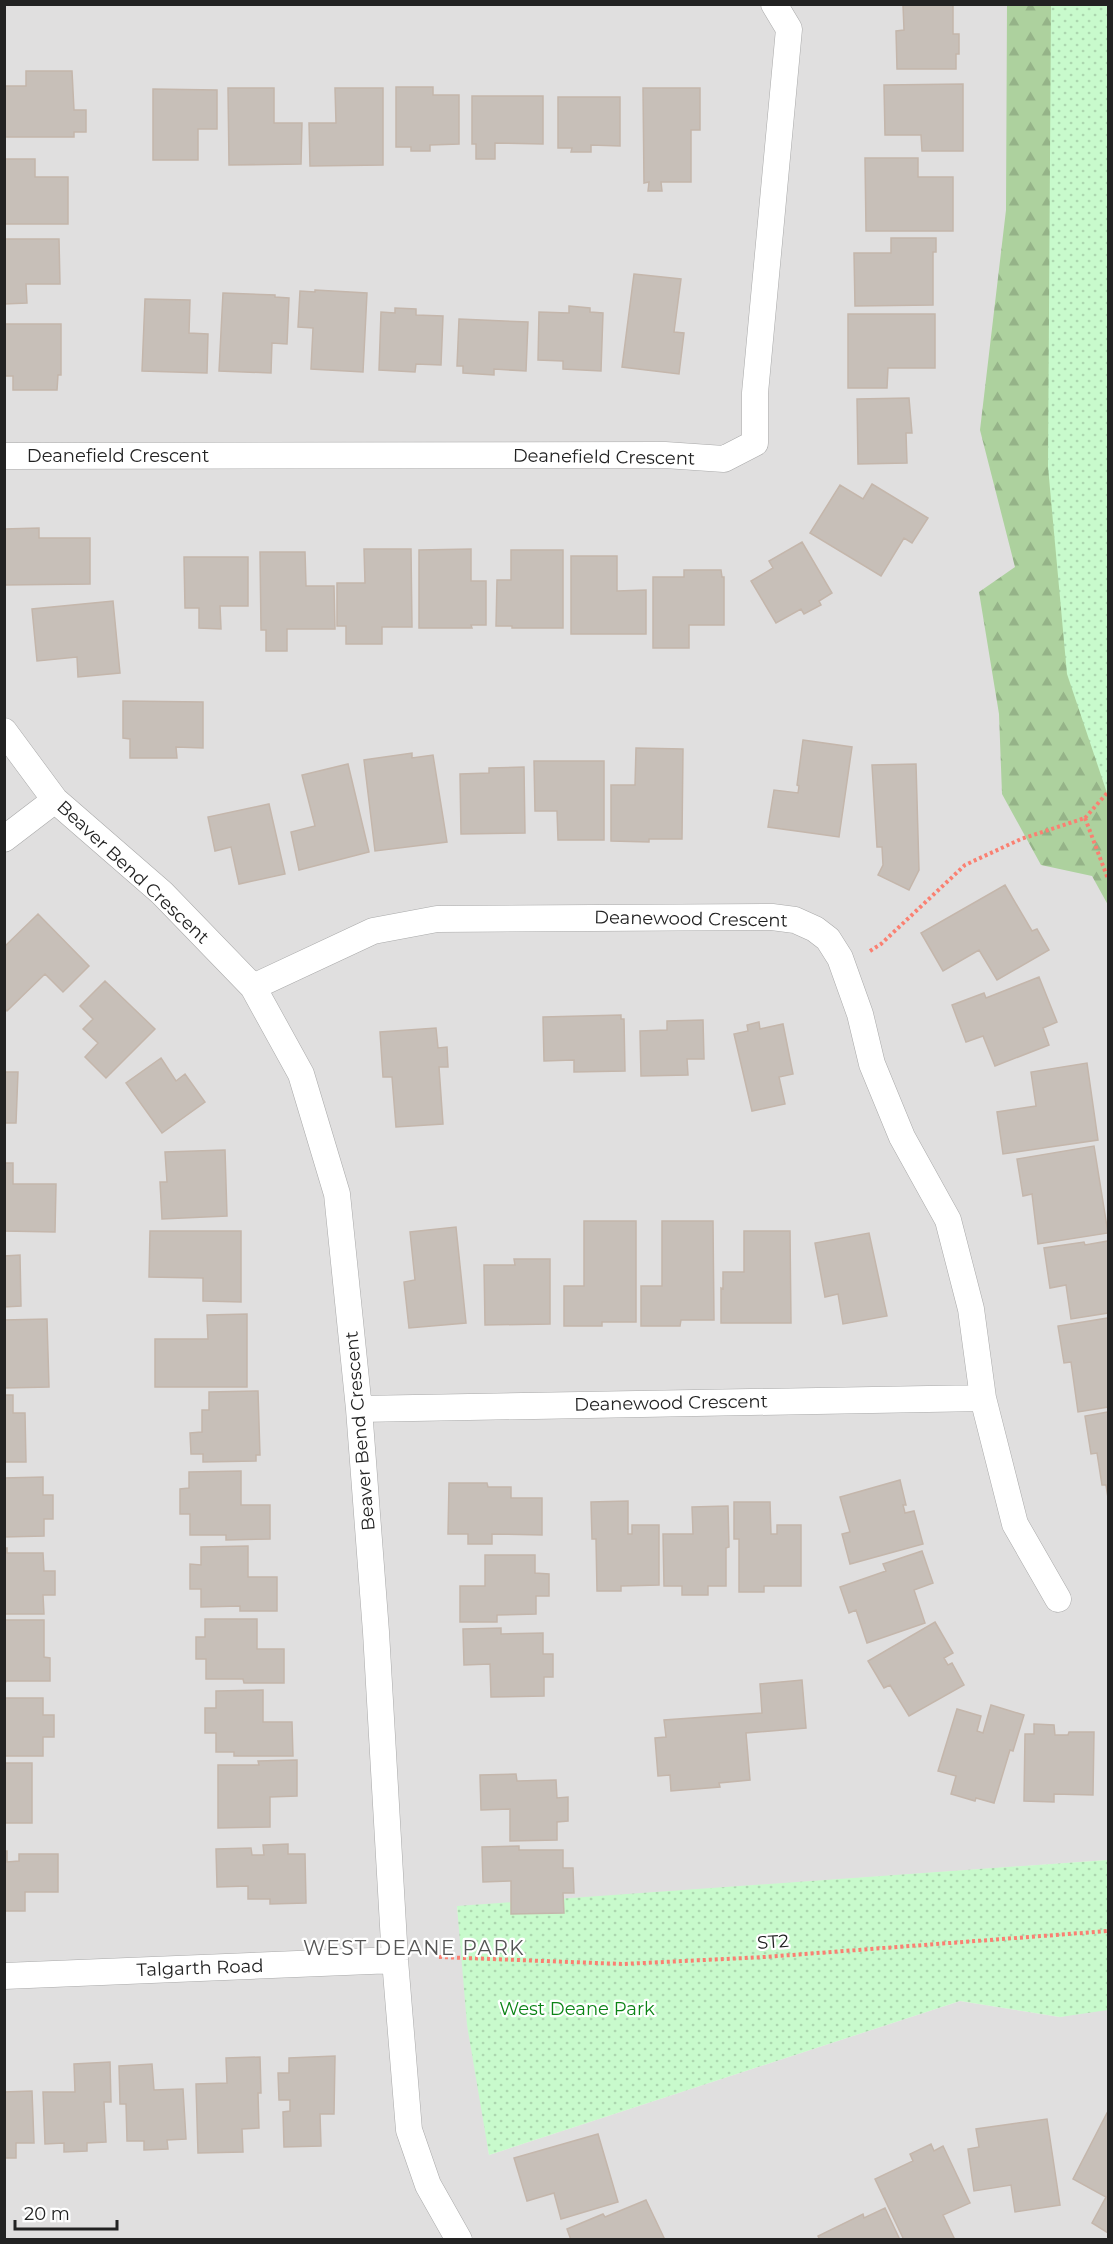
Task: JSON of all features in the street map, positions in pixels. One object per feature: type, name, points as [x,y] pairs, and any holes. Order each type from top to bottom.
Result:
[{"type":"street","name":"Deanefield Crescent","points":[[4,456],[665,455],[724,459],[755,443],[754,393],[789,29],[774,4]]},
{"type":"street","name":"Beaver Bend Crescent","points":[[4,731],[55,800],[162,893],[253,987],[301,1074],[337,1194],[359,1409],[376,1632],[394,1960],[409,2130],[428,2185],[459,2240]]},
{"type":"street","points":[[4,839],[55,800]]},
{"type":"street","name":"Deanewood Crescent","points":[[253,987],[373,931],[437,919],[772,917],[795,920],[815,929],[828,939],[840,958],[860,1014],[872,1064],[902,1137],[948,1220],[971,1309],[983,1398],[1015,1524],[1058,1599]]},
{"type":"street","name":"Deanewood Crescent","points":[[359,1409],[983,1398]]},
{"type":"street","name":"Talgarth Road","points":[[4,1976],[394,1960]]},
{"type":"path","points":[[867,952],[881,944],[964,865],[1021,839],[1086,818],[1108,792]]},
{"type":"path","points":[[1086,818],[1108,879]]},
{"type":"path","name":"ST2","points":[[439,1957],[623,1964],[765,1957],[1108,1931]]},
{"type":"shaded area","points":[[5,5],[1051,5],[1108,796],[1108,1860],[457,1907],[489,2155],[960,2001],[1060,2017],[1108,2007],[1108,2239],[5,2240]]},
{"type":"green space","points":[[1007,5],[1108,5],[1108,905],[1092,876],[1041,865],[1002,794],[999,714],[979,592],[1015,567],[980,430],[1006,210]]},
{"type":"green space","points":[[1051,5],[1108,5],[1108,796],[1067,674],[1048,467]]},
{"type":"green space","name":"West Deane Park","points":[[1108,1860],[1108,2010],[1060,2017],[960,2001],[489,2155],[467,2025],[457,1906]]},
{"type":"building","points":[[903,5],[953,5],[953,34],[959,34],[956,69],[897,69],[896,31],[904,30]]},
{"type":"building","points":[[26,71],[72,71],[74,110],[86,110],[86,132],[74,132],[74,137],[4,137],[4,86],[26,86]]},
{"type":"building","points":[[963,84],[963,151],[922,151],[921,135],[885,135],[884,85]]},
{"type":"building","points":[[396,87],[433,87],[433,95],[459,95],[459,144],[430,145],[430,151],[411,151],[411,147],[396,147]]},
{"type":"building","points":[[228,88],[274,88],[274,123],[302,123],[301,164],[229,165]]},
{"type":"building","points":[[335,88],[383,88],[383,165],[310,166],[309,123],[336,123]]},
{"type":"building","points":[[643,88],[700,88],[700,130],[691,130],[691,182],[661,182],[662,191],[648,191],[649,182],[644,183]]},
{"type":"building","points":[[153,89],[217,90],[217,129],[198,129],[198,160],[153,160]]},
{"type":"building","points":[[472,96],[543,96],[543,144],[495,143],[495,159],[476,159],[476,144],[472,144]]},
{"type":"building","points":[[558,97],[620,97],[620,146],[591,145],[591,152],[571,152],[572,148],[558,148]]},
{"type":"building","points":[[865,158],[918,158],[918,177],[953,177],[953,231],[866,231]]},
{"type":"building","points":[[4,159],[35,159],[35,177],[68,177],[68,224],[4,224]]},
{"type":"building","points":[[891,238],[936,238],[936,252],[933,252],[933,305],[855,306],[854,253],[891,253]]},
{"type":"building","points":[[4,239],[59,239],[60,284],[26,284],[27,303],[4,304]]},
{"type":"building","points":[[634,274],[681,279],[674,332],[684,333],[679,374],[622,367]]},
{"type":"building","points":[[315,290],[367,293],[363,372],[311,369],[313,328],[298,327],[300,291],[315,292]]},
{"type":"building","points":[[223,293],[275,295],[275,297],[289,298],[287,344],[272,343],[271,373],[219,371]]},
{"type":"building","points":[[145,299],[190,300],[189,333],[208,334],[207,373],[142,371]]},
{"type":"building","points":[[569,306],[590,308],[590,312],[603,313],[601,371],[563,369],[563,361],[538,360],[539,312],[569,313]]},
{"type":"building","points":[[395,308],[416,309],[416,315],[443,316],[441,365],[416,364],[415,372],[379,370],[381,312],[395,313]]},
{"type":"building","points":[[848,314],[935,314],[935,368],[888,368],[887,388],[848,388]]},
{"type":"building","points":[[459,319],[528,322],[526,371],[494,369],[494,375],[463,373],[463,366],[457,366]]},
{"type":"building","points":[[4,324],[61,324],[61,375],[58,375],[57,390],[13,390],[13,376],[4,376]]},
{"type":"building","points":[[909,398],[912,433],[906,433],[907,463],[858,464],[857,399]]},
{"type":"building","points":[[872,484],[928,518],[912,543],[904,538],[881,576],[810,533],[840,485],[863,499]]},
{"type":"building","points":[[39,528],[39,538],[90,538],[90,584],[4,585],[4,529]]},
{"type":"building","points":[[802,542],[832,593],[819,601],[821,605],[804,614],[801,609],[776,623],[751,581],[773,568],[769,561]]},
{"type":"building","points":[[364,549],[411,549],[412,627],[382,627],[382,644],[346,644],[346,626],[337,626],[337,583],[365,583]]},
{"type":"building","points":[[471,549],[471,581],[486,581],[486,625],[471,625],[472,628],[419,628],[419,550]]},
{"type":"building","points":[[511,550],[563,550],[563,628],[496,626],[497,580],[511,580]]},
{"type":"building","points":[[260,552],[305,552],[306,586],[334,586],[335,629],[287,629],[287,651],[266,651],[266,630],[261,630]]},
{"type":"building","points":[[571,556],[617,556],[617,591],[646,590],[646,634],[571,634]]},
{"type":"building","points":[[184,557],[248,557],[248,606],[220,606],[221,629],[199,628],[199,608],[185,608]]},
{"type":"building","points":[[684,570],[721,570],[722,577],[724,577],[724,625],[689,625],[689,648],[653,648],[653,577],[684,577]]},
{"type":"building","points":[[113,601],[120,673],[78,677],[77,657],[37,661],[32,609]]},
{"type":"building","points":[[123,701],[203,702],[203,748],[176,747],[177,758],[130,758],[130,739],[123,738]]},
{"type":"building","points":[[803,740],[852,747],[839,837],[768,827],[774,790],[798,793]]},
{"type":"building","points":[[636,748],[683,749],[682,839],[649,839],[649,842],[611,841],[611,785],[635,785]]},
{"type":"building","points":[[412,753],[412,758],[433,755],[447,842],[375,851],[364,760]]},
{"type":"building","points":[[534,761],[604,761],[604,840],[558,840],[557,811],[535,811]]},
{"type":"building","points":[[348,764],[369,852],[299,870],[291,832],[315,826],[302,775]]},
{"type":"building","points":[[916,764],[919,870],[909,890],[878,875],[883,865],[882,847],[877,847],[872,765]]},
{"type":"building","points":[[524,767],[525,833],[461,834],[460,774],[489,773],[489,768]]},
{"type":"building","points":[[269,804],[285,874],[239,884],[231,847],[215,851],[208,817]]},
{"type":"building","points":[[1005,885],[1032,931],[1037,929],[1049,950],[997,980],[979,950],[943,971],[921,933]]},
{"type":"building","points":[[38,914],[89,966],[63,992],[45,974],[7,1011],[4,1008],[4,947]]},
{"type":"building","points":[[1039,977],[1057,1022],[1043,1028],[1049,1045],[995,1066],[983,1036],[966,1042],[952,1005],[984,993],[986,998]]},
{"type":"building","points":[[105,981],[155,1029],[106,1078],[85,1057],[98,1043],[83,1029],[93,1019],[80,1006]]},
{"type":"building","points":[[621,1015],[621,1019],[624,1019],[625,1071],[574,1072],[574,1060],[544,1061],[543,1017]]},
{"type":"building","points":[[703,1020],[704,1059],[687,1059],[688,1075],[641,1076],[640,1031],[667,1030],[667,1021]]},
{"type":"building","points":[[759,1022],[760,1029],[783,1024],[793,1074],[779,1077],[785,1104],[752,1111],[734,1034],[748,1031],[747,1025]]},
{"type":"building","points":[[436,1028],[438,1048],[447,1047],[448,1067],[439,1067],[443,1124],[396,1127],[392,1077],[383,1077],[380,1032]]},
{"type":"building","points":[[161,1058],[176,1081],[185,1074],[205,1102],[162,1133],[126,1083]]},
{"type":"building","points":[[1087,1063],[1098,1140],[1003,1154],[997,1112],[1036,1106],[1031,1072]]},
{"type":"building","points":[[4,1072],[18,1072],[16,1123],[4,1123]]},
{"type":"building","points":[[1094,1146],[1108,1233],[1038,1244],[1032,1194],[1023,1196],[1017,1159]]},
{"type":"building","points":[[225,1150],[227,1216],[162,1219],[160,1182],[167,1182],[165,1152]]},
{"type":"building","points":[[4,1163],[13,1163],[13,1184],[56,1184],[55,1232],[4,1231]]},
{"type":"building","points":[[584,1221],[636,1221],[636,1322],[602,1322],[602,1326],[564,1326],[564,1286],[584,1286]]},
{"type":"building","points":[[662,1221],[713,1221],[714,1320],[681,1320],[680,1326],[641,1326],[641,1286],[662,1286]]},
{"type":"building","points":[[456,1227],[466,1323],[409,1328],[404,1282],[415,1280],[410,1232]]},
{"type":"building","points":[[150,1231],[241,1231],[241,1302],[203,1301],[203,1278],[149,1277]]},
{"type":"building","points":[[744,1231],[790,1231],[791,1323],[721,1323],[723,1272],[744,1272]]},
{"type":"building","points":[[869,1233],[887,1316],[843,1324],[838,1294],[825,1297],[815,1243]]},
{"type":"building","points":[[1108,1241],[1108,1313],[1071,1319],[1066,1285],[1050,1288],[1044,1248]]},
{"type":"building","points":[[20,1255],[21,1306],[4,1307],[4,1256]]},
{"type":"building","points":[[514,1259],[550,1259],[550,1324],[485,1325],[484,1265],[515,1265]]},
{"type":"building","points":[[247,1314],[247,1387],[155,1387],[155,1339],[208,1339],[207,1315]]},
{"type":"building","points":[[1108,1318],[1108,1407],[1078,1412],[1071,1362],[1064,1363],[1058,1326]]},
{"type":"building","points":[[47,1319],[49,1387],[4,1388],[4,1320]]},
{"type":"building","points":[[258,1391],[260,1455],[256,1455],[256,1461],[203,1462],[203,1454],[191,1454],[190,1433],[202,1432],[202,1410],[209,1410],[209,1392]]},
{"type":"building","points":[[4,1395],[13,1395],[13,1413],[25,1413],[26,1462],[4,1462]]},
{"type":"building","points":[[1108,1412],[1108,1498],[1106,1485],[1102,1485],[1097,1453],[1091,1454],[1085,1416]]},
{"type":"building","points":[[241,1471],[241,1505],[270,1505],[270,1539],[226,1540],[226,1535],[190,1535],[190,1514],[180,1514],[180,1489],[189,1488],[189,1472]]},
{"type":"building","points":[[43,1477],[43,1495],[53,1495],[53,1519],[44,1519],[44,1536],[4,1537],[4,1478]]},
{"type":"building","points":[[900,1480],[906,1505],[903,1505],[905,1513],[914,1511],[923,1544],[850,1564],[842,1534],[850,1532],[840,1497]]},
{"type":"building","points":[[449,1483],[487,1483],[488,1487],[511,1487],[511,1498],[542,1498],[542,1535],[492,1534],[492,1544],[468,1544],[468,1534],[448,1534]]},
{"type":"building","points":[[628,1501],[628,1534],[632,1534],[632,1525],[659,1525],[659,1585],[621,1586],[621,1591],[597,1591],[596,1539],[592,1539],[591,1502]]},
{"type":"building","points":[[734,1502],[770,1502],[771,1534],[777,1534],[777,1525],[801,1525],[801,1586],[764,1586],[764,1592],[739,1592],[739,1539],[734,1539]]},
{"type":"building","points":[[728,1506],[729,1547],[726,1548],[726,1586],[708,1586],[708,1595],[682,1595],[682,1586],[664,1586],[663,1534],[693,1534],[692,1507]]},
{"type":"building","points":[[248,1546],[248,1577],[277,1577],[277,1611],[240,1611],[240,1606],[201,1607],[201,1589],[190,1589],[190,1564],[201,1565],[201,1547]]},
{"type":"building","points":[[4,1548],[7,1548],[7,1553],[43,1553],[44,1571],[55,1571],[55,1595],[43,1595],[44,1614],[4,1614]]},
{"type":"building","points":[[922,1551],[933,1583],[914,1590],[925,1623],[867,1643],[856,1610],[849,1613],[840,1587],[886,1571],[883,1564]]},
{"type":"building","points":[[485,1555],[535,1555],[535,1573],[549,1574],[549,1596],[536,1596],[536,1614],[497,1615],[497,1622],[460,1622],[460,1586],[485,1586]]},
{"type":"building","points":[[205,1619],[257,1619],[257,1649],[284,1649],[284,1683],[244,1683],[243,1679],[206,1679],[206,1659],[196,1659],[196,1637],[205,1637]]},
{"type":"building","points":[[4,1620],[44,1620],[44,1657],[50,1658],[50,1681],[6,1681],[4,1687]]},
{"type":"building","points":[[935,1622],[953,1653],[944,1658],[948,1665],[952,1663],[964,1685],[909,1716],[890,1685],[884,1688],[868,1661]]},
{"type":"building","points":[[501,1628],[501,1634],[543,1633],[543,1654],[553,1654],[553,1677],[544,1677],[544,1696],[491,1697],[490,1664],[464,1665],[463,1629]]},
{"type":"building","points":[[802,1680],[806,1728],[746,1733],[750,1780],[719,1783],[720,1787],[671,1791],[670,1775],[658,1776],[655,1738],[666,1737],[664,1720],[762,1713],[760,1684]]},
{"type":"building","points":[[263,1690],[263,1722],[292,1722],[293,1756],[234,1756],[234,1752],[216,1752],[216,1733],[205,1733],[205,1708],[216,1708],[216,1691]]},
{"type":"building","points":[[4,1698],[43,1698],[43,1715],[54,1715],[54,1737],[43,1737],[43,1756],[4,1756]]},
{"type":"building","points":[[991,1705],[1024,1715],[1013,1751],[1010,1750],[994,1803],[976,1798],[975,1801],[951,1794],[956,1776],[938,1771],[957,1709],[981,1716],[977,1731],[983,1733]]},
{"type":"building","points":[[1034,1724],[1054,1725],[1055,1735],[1068,1735],[1069,1732],[1094,1732],[1093,1795],[1054,1794],[1054,1802],[1024,1801],[1025,1734],[1034,1734]]},
{"type":"building","points":[[297,1760],[297,1796],[270,1797],[270,1827],[218,1828],[218,1765],[259,1765],[258,1761]]},
{"type":"building","points":[[4,1763],[32,1763],[32,1823],[4,1823]]},
{"type":"building","points":[[516,1774],[517,1781],[556,1780],[557,1798],[568,1797],[568,1821],[557,1822],[557,1840],[510,1841],[510,1809],[481,1810],[480,1775]]},
{"type":"building","points":[[288,1844],[288,1854],[305,1854],[306,1903],[270,1904],[270,1899],[248,1899],[248,1886],[217,1887],[216,1849],[251,1848],[252,1855],[264,1855],[263,1845]]},
{"type":"building","points":[[519,1846],[519,1850],[563,1850],[563,1868],[573,1868],[574,1893],[563,1893],[564,1913],[511,1914],[511,1881],[483,1882],[482,1847]]},
{"type":"building","points":[[4,1851],[7,1851],[7,1862],[19,1861],[19,1854],[58,1854],[58,1892],[25,1892],[25,1911],[4,1911]]},
{"type":"building","points":[[335,2056],[334,2114],[320,2114],[321,2146],[284,2147],[283,2112],[290,2111],[290,2100],[279,2100],[278,2073],[289,2073],[289,2058]]},
{"type":"building","points":[[260,2057],[259,2128],[242,2129],[243,2152],[198,2153],[196,2084],[227,2083],[226,2058]]},
{"type":"building","points":[[110,2062],[111,2102],[104,2102],[106,2142],[87,2143],[87,2151],[64,2152],[64,2143],[45,2144],[43,2092],[75,2092],[74,2064]]},
{"type":"building","points":[[152,2064],[154,2090],[183,2089],[186,2139],[167,2140],[168,2149],[144,2150],[144,2141],[127,2141],[126,2104],[120,2104],[119,2066]]},
{"type":"building","points":[[32,2091],[34,2143],[16,2143],[16,2158],[4,2158],[4,2092]]},
{"type":"building","points":[[1107,2113],[1108,2233],[1092,2223],[1106,2197],[1073,2179]]},
{"type":"building","points":[[1047,2119],[1060,2205],[1015,2212],[1011,2185],[974,2191],[968,2149],[979,2147],[976,2129]]},
{"type":"building","points":[[598,2134],[618,2202],[561,2219],[554,2193],[527,2201],[514,2158]]},
{"type":"building","points":[[931,2144],[934,2151],[943,2146],[970,2203],[943,2215],[955,2240],[904,2240],[875,2179],[913,2161],[910,2154]]},
{"type":"building","points":[[646,2200],[665,2240],[571,2240],[567,2229],[603,2214],[605,2217]]},
{"type":"building","points":[[885,2208],[900,2240],[820,2240],[818,2236],[863,2214],[864,2218]]},
{"type":"district","name":"WEST DEANE PARK","points":[[414,1948]]}]
